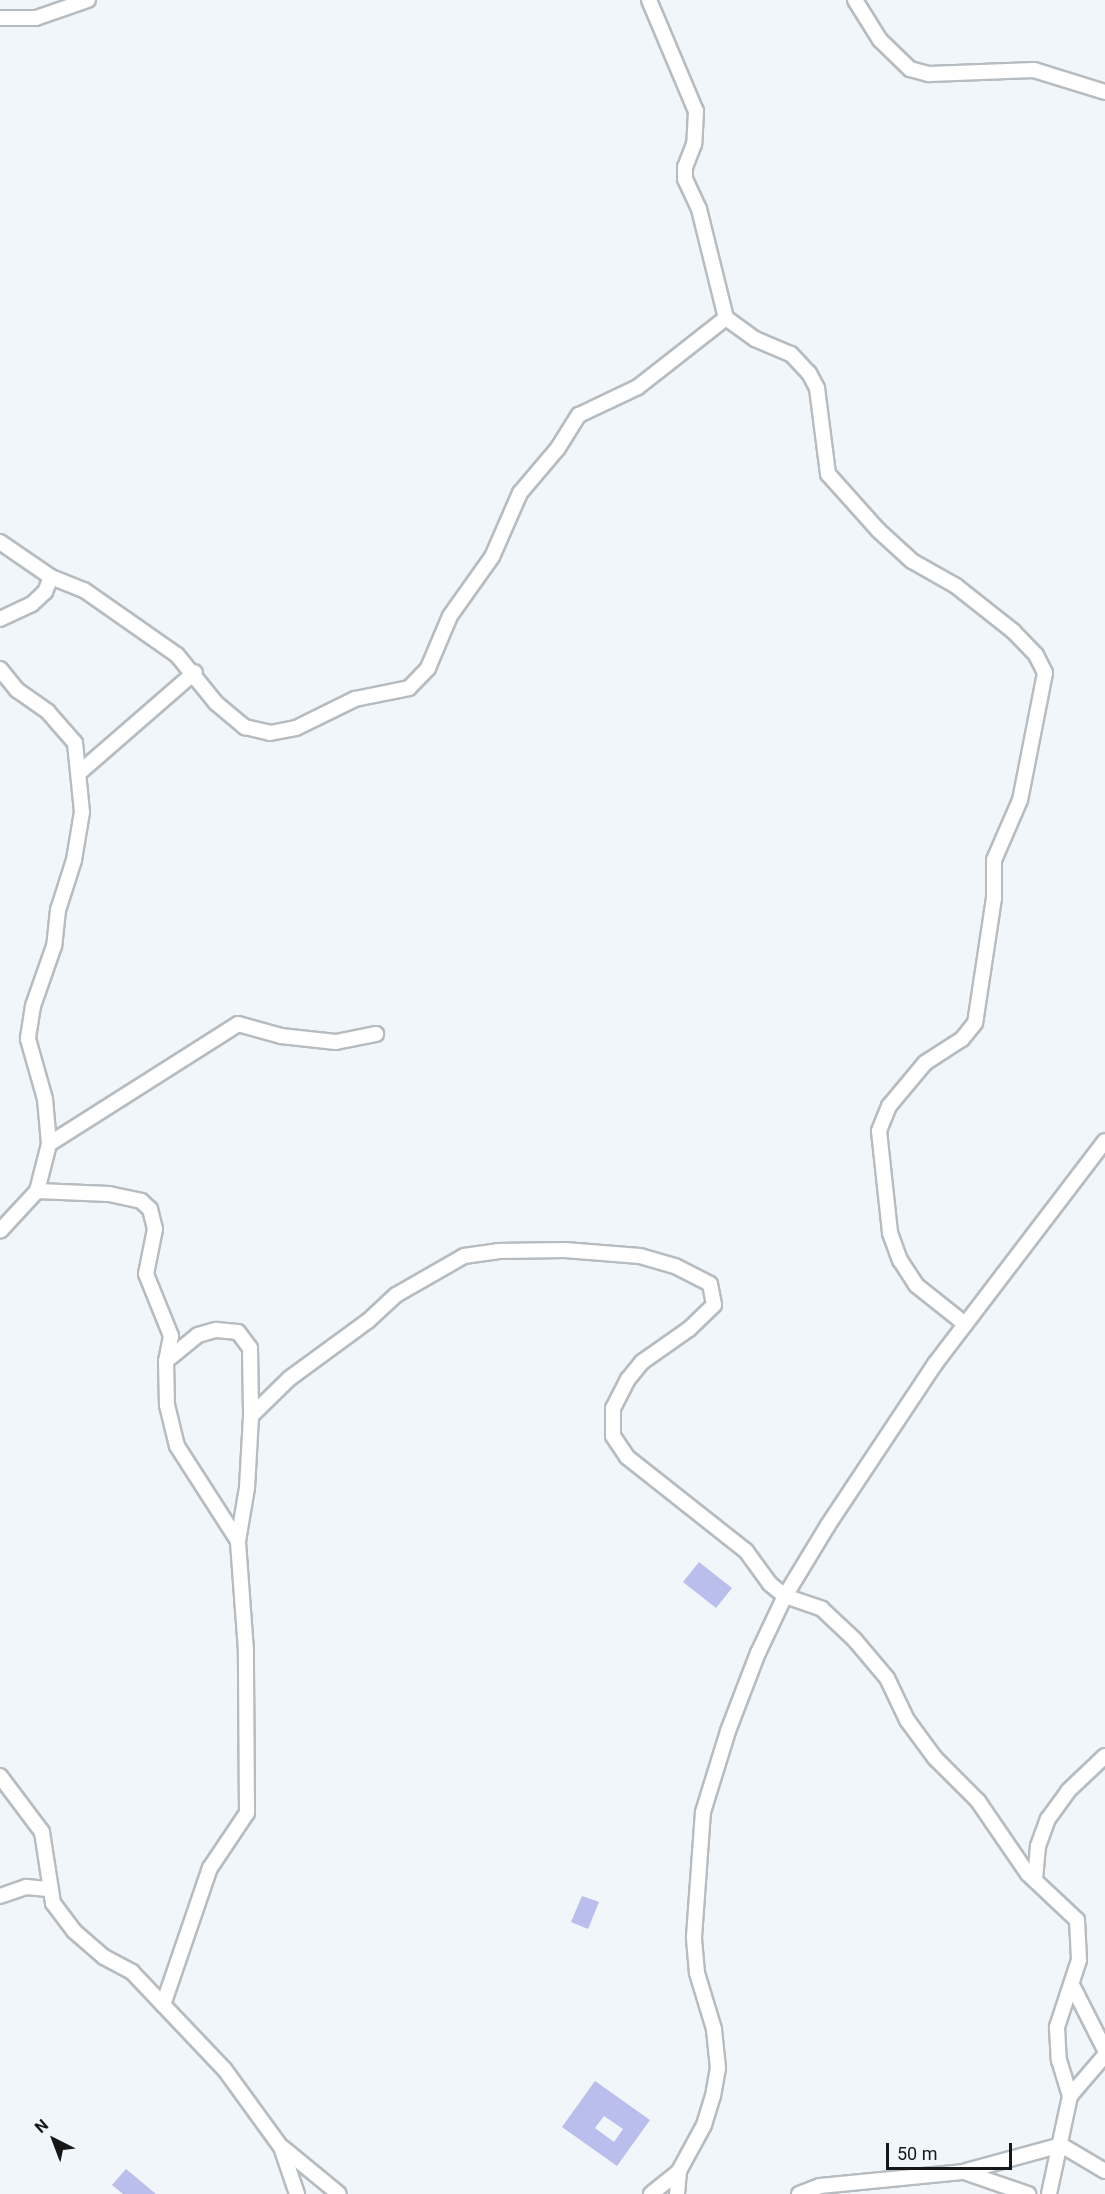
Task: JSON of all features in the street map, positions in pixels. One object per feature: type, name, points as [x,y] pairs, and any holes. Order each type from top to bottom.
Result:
[{"type":"street","points":[[0,18],[36,18],[88,0]]},
{"type":"street","points":[[649,0],[696,111],[694,144],[685,167],[685,179],[699,209],[726,318],[755,339],[791,354],[809,373],[816,388],[828,474],[878,530],[912,561],[956,586],[1013,631],[1036,655],[1045,674],[1020,800],[994,860],[994,897],[975,1023],[962,1039],[925,1063],[889,1106],[879,1131],[890,1233],[900,1260],[916,1285],[965,1324]]},
{"type":"street","points":[[855,0],[880,40],[910,69],[930,74],[1034,70],[1105,92]]},
{"type":"street","points":[[0,542],[51,577],[84,590],[177,655],[195,672],[216,703],[245,728],[270,733],[296,728],[355,699],[409,688],[428,668],[450,616],[492,557],[520,493],[558,448],[579,415],[638,387],[726,318]]},
{"type":"street","points":[[0,619],[32,604],[45,592],[51,577]]},
{"type":"street","points":[[0,669],[17,690],[63,727],[75,743],[80,772],[82,812],[74,860],[58,910],[54,946],[33,1006],[28,1039],[45,1098],[49,1144],[37,1191],[0,1231]]},
{"type":"street","points":[[80,772],[195,672]]},
{"type":"street","points":[[49,1144],[238,1024],[281,1036],[336,1042],[376,1034]]},
{"type":"street","points":[[651,2194],[679,2171],[704,2125],[718,2068],[714,2029],[697,1973],[694,1936],[703,1812],[728,1731],[785,1596],[828,1525],[965,1324],[1105,1141]]},
{"type":"street","points":[[37,1191],[109,1194],[141,1201],[150,1209],[155,1229],[146,1274],[171,1336],[166,1361],[167,1405],[177,1446],[238,1541]]},
{"type":"street","points":[[251,1416],[290,1378],[368,1321],[396,1295],[464,1256],[498,1251],[565,1250],[640,1256],[675,1266],[710,1284],[714,1305],[689,1329],[642,1362],[628,1379],[613,1408],[613,1436],[627,1456],[746,1551],[770,1584],[785,1596],[822,1610],[854,1639],[886,1678],[907,1720],[935,1758],[978,1801],[1035,1880],[1077,1920],[1079,1960],[1057,2027],[1059,2060],[1070,2096],[1049,2194]]},
{"type":"street","points":[[163,2005],[210,1868],[247,1813],[246,1651],[238,1541],[247,1488],[251,1416],[250,1348],[238,1332],[216,1330],[198,1335],[166,1361]]},
{"type":"street","points":[[1035,1880],[1038,1846],[1048,1819],[1068,1791],[1105,1756]]},
{"type":"street","points":[[0,1776],[42,1832],[48,1889],[53,1903],[74,1931],[104,1957],[132,1972],[225,2070],[281,2147],[339,2194]]},
{"type":"street","points":[[0,1896],[26,1887],[48,1889]]},
{"type":"street","points":[[1072,1985],[1105,2050]]},
{"type":"street","points":[[1070,2096],[1105,2055]]},
{"type":"street","points":[[799,2194],[820,2186],[964,2172],[1060,2145],[1105,2171]]},
{"type":"street","points":[[281,2147],[297,2194]]},
{"type":"street","points":[[677,2194],[679,2171]]},
{"type":"street","points":[[964,2172],[1028,2194]]},
{"type":"building","points":[[699,1562],[732,1588],[716,1608],[683,1582]]},
{"type":"building","points":[[582,1896],[599,1902],[588,1929],[571,1922]]},
{"type":"building","points":[[595,2081],[650,2120],[617,2166],[562,2127]],"holes":[[[604,2116],[623,2129],[614,2142],[595,2128]]]},
{"type":"building","points":[[126,2169],[156,2194],[123,2194],[112,2185]]}]
